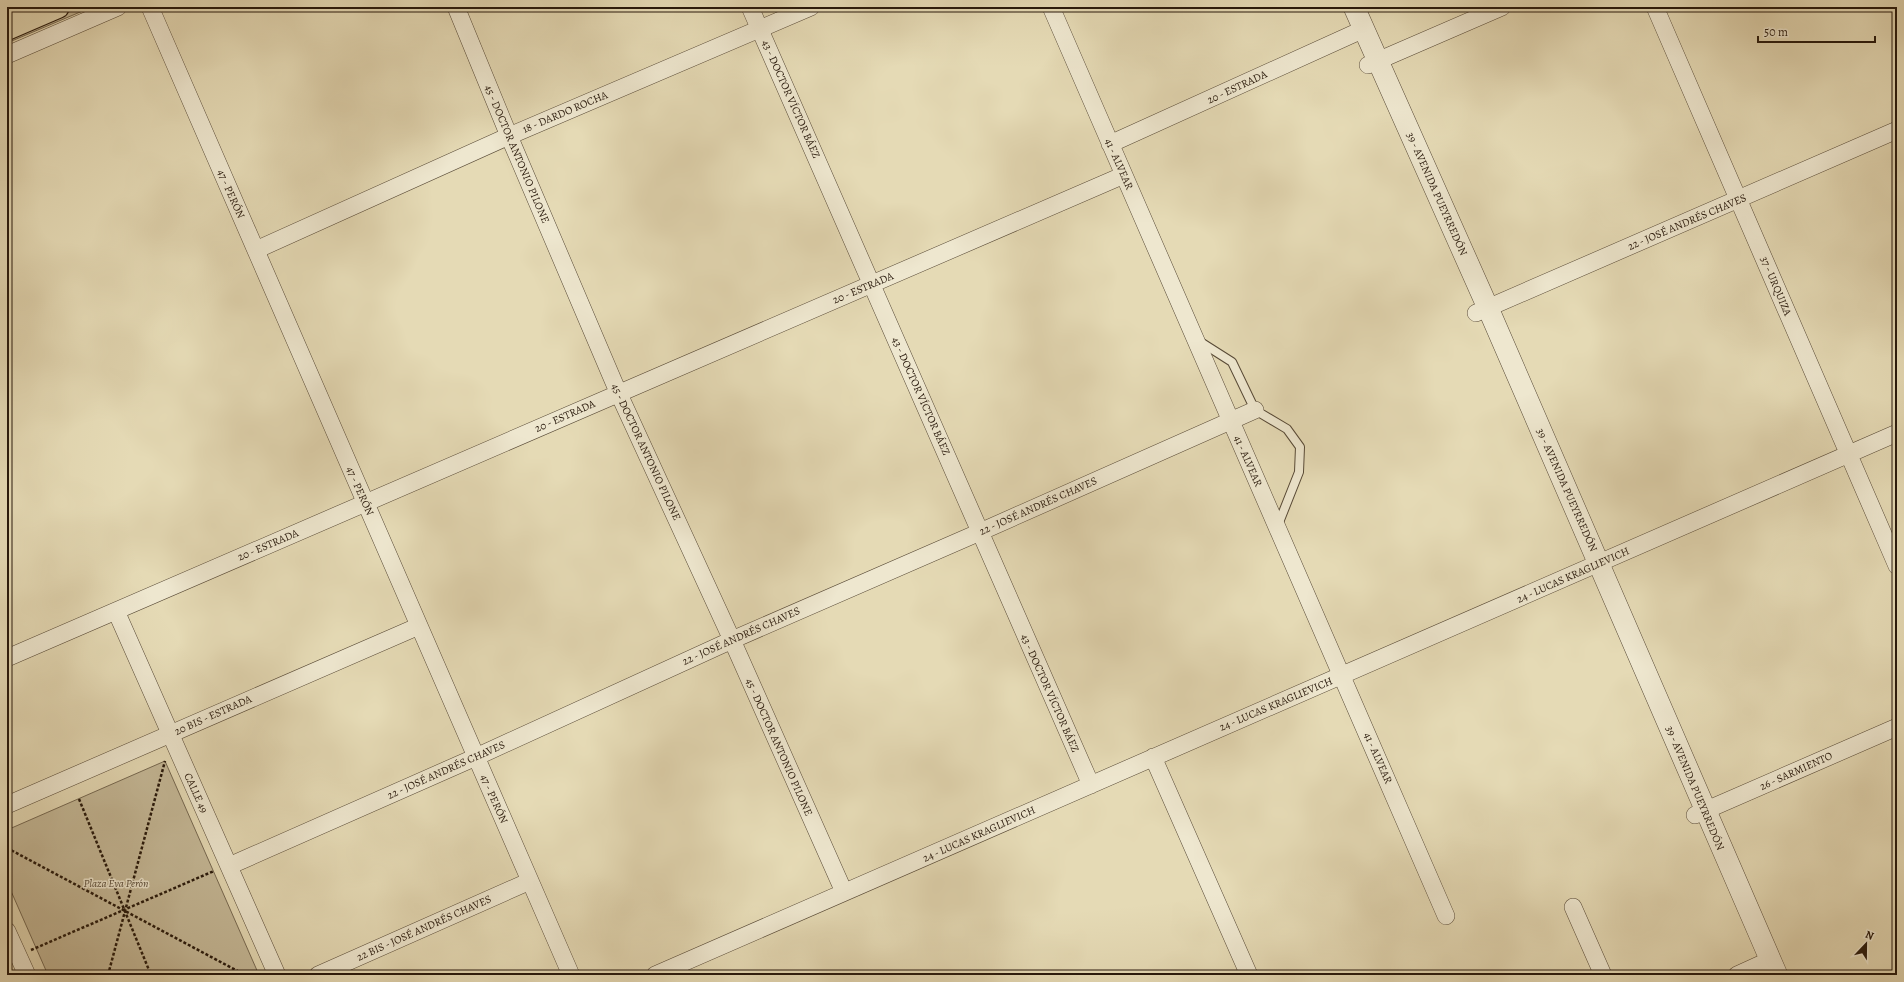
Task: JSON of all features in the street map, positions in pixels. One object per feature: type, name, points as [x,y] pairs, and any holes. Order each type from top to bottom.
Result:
[{"type":"main road","points":[[7,9],[11,7]]},
{"type":"main road","points":[[7,29],[58,7]]},
{"type":"street","points":[[7,55],[118,7]]},
{"type":"street","name":"47 - PERÓN","points":[[150,7],[571,975]]},
{"type":"street","name":"45 - DOCTOR ANTONIO PILONE","points":[[456,7],[618,392],[732,640],[844,892]]},
{"type":"street","name":"43 - DOCTOR VÍCTOR BÁEZ","points":[[750,7],[1090,785]]},
{"type":"street","name":"18 - DARDO ROCHA","points":[[256,250],[509,136],[811,7]]},
{"type":"street","name":"41 - ALVEAR","points":[[1051,7],[1446,916]]},
{"type":"street","name":"39 - AVENIDA PUEYRREDÓN","points":[[1343,7],[1359,31],[1768,969]]},
{"type":"street","name":"39 - AVENIDA PUEYRREDÓN","points":[[1354,7],[1359,31]]},
{"type":"street","points":[[1373,63],[1502,7]]},
{"type":"street","name":"37 - URQUIZA","points":[[1655,7],[1897,566]]},
{"type":"street","name":"20 - ESTRADA","points":[[1110,144],[1359,31]]},
{"type":"street","name":"22 - JOSÉ ANDRÉS CHAVES","points":[[1482,311],[1897,130]]},
{"type":"street","name":"20 - ESTRADA","points":[[7,658],[618,392],[1124,176]]},
{"type":"street","name":"22 - JOSÉ ANDRÉS CHAVES","points":[[229,866],[476,757],[732,640],[1255,410]]},
{"type":"street","name":"24 - LUCAS KRAGLIEVICH","points":[[655,975],[1897,434]]},
{"type":"street","name":"CALLE 49","points":[[116,610],[277,975]]},
{"type":"street","name":"20 BIS - ESTRADA","points":[[7,805],[419,626]]},
{"type":"street","name":"26 - SARMIENTO","points":[[1700,813],[1897,727]]},
{"type":"street","points":[[1153,757],[1249,975]]},
{"type":"street","name":"22 BIS - JOSÉ ANDRÉS CHAVES","points":[[318,975],[530,881]]},
{"type":"street","points":[[1573,907],[1603,975]]},
{"type":"street","points":[[7,930],[13,959],[27,975]]},
{"type":"street","points":[[1737,975],[1768,969]]},
{"type":"lane","points":[[1195,338],[1232,362],[1255,410],[1286,429],[1300,447],[1299,472],[1277,527]]},
{"type":"path","points":[[108,975],[124,909],[165,761]]},
{"type":"path","points":[[79,799],[151,975]]},
{"type":"path","points":[[7,848],[124,909],[245,975]]},
{"type":"path","points":[[13,959],[124,909],[213,871],[229,866]]},
{"type":"green space","points":[[72,7],[92,7],[7,43],[7,35]]},
{"type":"green space","name":"Plaza Eva Perón","points":[[165,761],[259,975],[48,975],[7,882],[7,830]]}]
